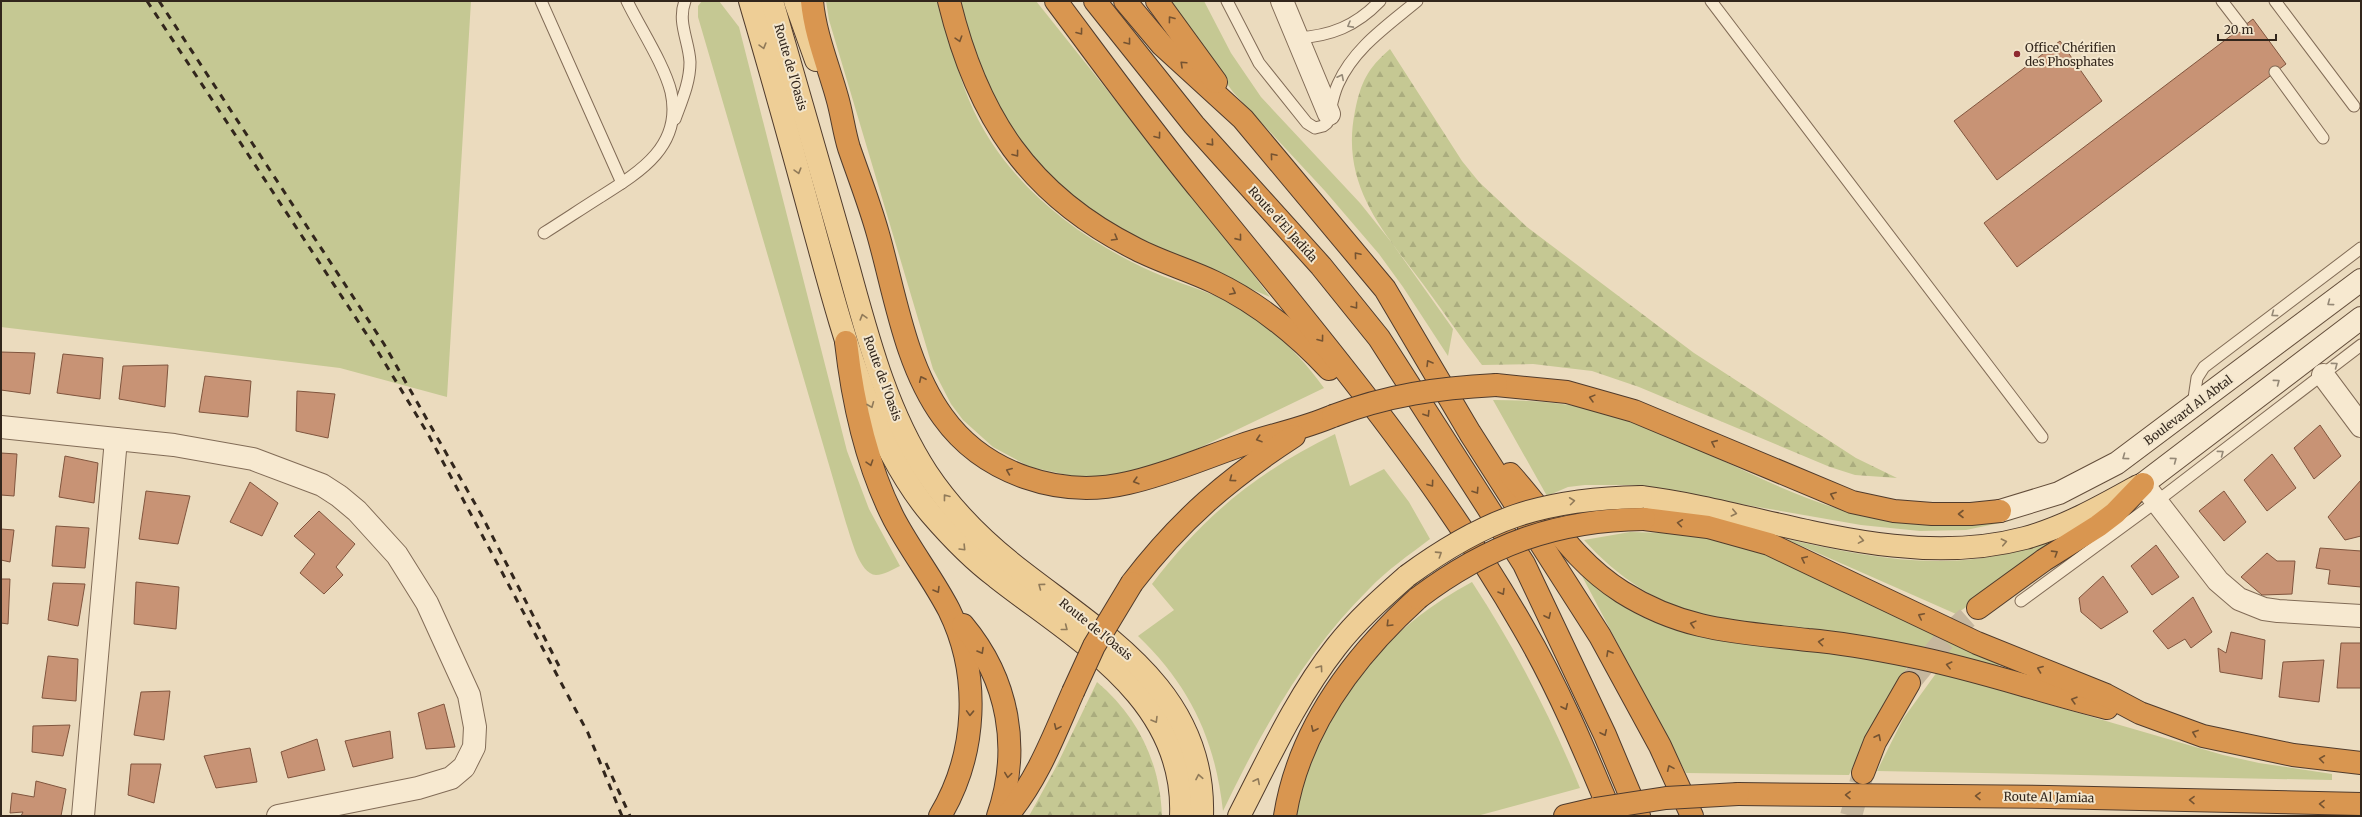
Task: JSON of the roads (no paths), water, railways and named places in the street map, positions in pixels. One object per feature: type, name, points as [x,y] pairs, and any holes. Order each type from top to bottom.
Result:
[{"type":"highway","points":[[812,1],[820,44],[843,119],[848,146],[869,203],[910,347],[919,373],[942,416],[970,447],[1004,469],[1044,483],[1064,486],[1106,486],[1141,479],[1278,433],[1310,425],[1368,402],[1419,392],[1496,385],[1567,392],[1634,411],[1685,430],[1852,502],[1894,511],[1932,514],[1971,514],[2000,511]]},
{"type":"highway","points":[[949,1],[965,60],[977,89],[991,117],[1027,169],[1067,205],[1112,236],[1160,261],[1213,282],[1265,311],[1311,350],[1363,409],[1408,452]]},
{"type":"highway","points":[[1056,1],[1199,189],[1315,330],[1408,452],[1449,509],[1524,627],[1556,689],[1603,812]]},
{"type":"highway","name":"Route d'El Jadida","points":[[1096,1],[1194,125],[1354,304],[1379,338],[1455,459],[1524,564],[1605,735],[1640,816]]},
{"type":"highway","points":[[1125,1],[1162,45],[1243,119]]},
{"type":"highway","points":[[1157,1],[1243,119],[1385,289],[1470,433],[1600,636],[1660,746],[1692,816]]},
{"type":"highway","points":[[846,342],[855,408],[874,472],[894,519],[949,610],[965,652],[970,682],[970,714],[962,767],[955,786],[940,816]]},
{"type":"highway","points":[[1007,816],[1023,796],[1038,770],[1094,646],[1132,583],[1153,556],[1200,506],[1253,463],[1310,425]]},
{"type":"highway","points":[[1470,433],[1519,484],[1564,542],[1581,560],[1621,592],[1664,614],[1686,622],[1731,633],[1809,640],[1910,656],[2096,706],[2140,713]]},
{"type":"highway","points":[[1978,608],[2044,560],[2098,526],[2115,513],[2142,484]]},
{"type":"highway","points":[[1285,816],[1296,774],[1306,745],[1331,699],[1351,668],[1388,625],[1418,598],[1462,566],[1518,540],[1564,526],[1591,522],[1644,519],[1708,527],[1769,544],[1977,643],[2106,695],[2140,713],[2203,736],[2248,747],[2293,755],[2361,763]]},
{"type":"highway","points":[[949,610],[964,626],[981,651],[998,685],[1006,706],[1010,740],[1010,757],[1008,778],[998,816]]},
{"type":"highway","points":[[1863,773],[1878,736],[1909,683]]},
{"type":"highway","name":"Route Al Jamiaa","points":[[1565,816],[1603,812],[1666,798],[1738,794],[2048,797],[2361,804]]},
{"type":"main road","points":[[795,1],[848,146]]},
{"type":"main road","name":"Route de l'Oasis","points":[[755,3],[846,342],[890,448],[909,483],[930,513],[966,551],[996,577],[1100,656],[1146,705],[1162,730],[1172,756],[1179,781],[1181,816]]},
{"type":"main road","name":"Route de l'Oasis","points":[[755,3],[877,366],[903,430],[928,473],[953,507],[982,538],[1129,655],[1164,693],[1184,728],[1194,754],[1200,780],[1202,816]]},
{"type":"main road","points":[[1239,816],[1283,730],[1316,673],[1358,621],[1407,576],[1466,537],[1498,521],[1532,510],[1566,502],[1602,498],[1640,497],[1706,507],[1872,542],[1903,547],[1950,549],[1995,544],[2027,537],[2079,517],[2142,484]]},
{"type":"street","points":[[1282,1],[1329,114]]},
{"type":"street","name":"Boulevard Al Abtal","points":[[2000,511],[2028,504],[2088,479],[2117,463],[2361,280]]},
{"type":"street","points":[[2361,318],[2142,484],[2218,581],[2239,599],[2264,609],[2278,611],[2361,616]]},
{"type":"street","points":[[2322,374],[2361,426]]},
{"type":"street","points":[[1,427],[174,445],[253,459],[322,485],[339,496],[357,511],[397,555],[427,603],[469,695],[475,727],[474,747],[464,767],[451,778],[418,788],[278,816]]},
{"type":"street","points":[[83,816],[116,439]]},
{"type":"lane","points":[[541,1],[622,183]]},
{"type":"lane","points":[[627,1],[671,91],[673,110],[671,128]]},
{"type":"lane","points":[[544,233],[622,183],[651,161],[663,146],[671,128],[689,76],[690,61],[682,22],[685,1]]},
{"type":"lane","points":[[1227,1],[1260,63],[1307,123],[1314,128],[1319,128],[1326,122],[1337,86],[1352,60],[1371,38],[1417,1]]},
{"type":"lane","points":[[1297,38],[1316,37],[1347,28],[1360,20],[1380,1]]},
{"type":"lane","points":[[1711,1],[2042,437]]},
{"type":"lane","points":[[2222,1],[2242,27]]},
{"type":"lane","points":[[2275,1],[2354,106]]},
{"type":"lane","points":[[2275,72],[2323,138]]},
{"type":"lane","points":[[2193,407],[2196,385],[2204,367],[2361,248]]},
{"type":"lane","points":[[2021,601],[2156,502],[2361,345]]},
{"type":"tunnel","points":[[1909,683],[1952,631],[1978,608]]},
{"type":"tunnel","points":[[1851,816],[1862,777]]},
{"type":"railway","points":[[147,1],[377,350],[428,434],[588,733],[622,816]]},
{"type":"railway","points":[[159,1],[384,344],[482,516],[559,666]]},
{"type":"railway","points":[[606,763],[630,816]]},
{"type":"place","name":"Office Chérifien des Phosphates","points":[[2017,54]]}]
